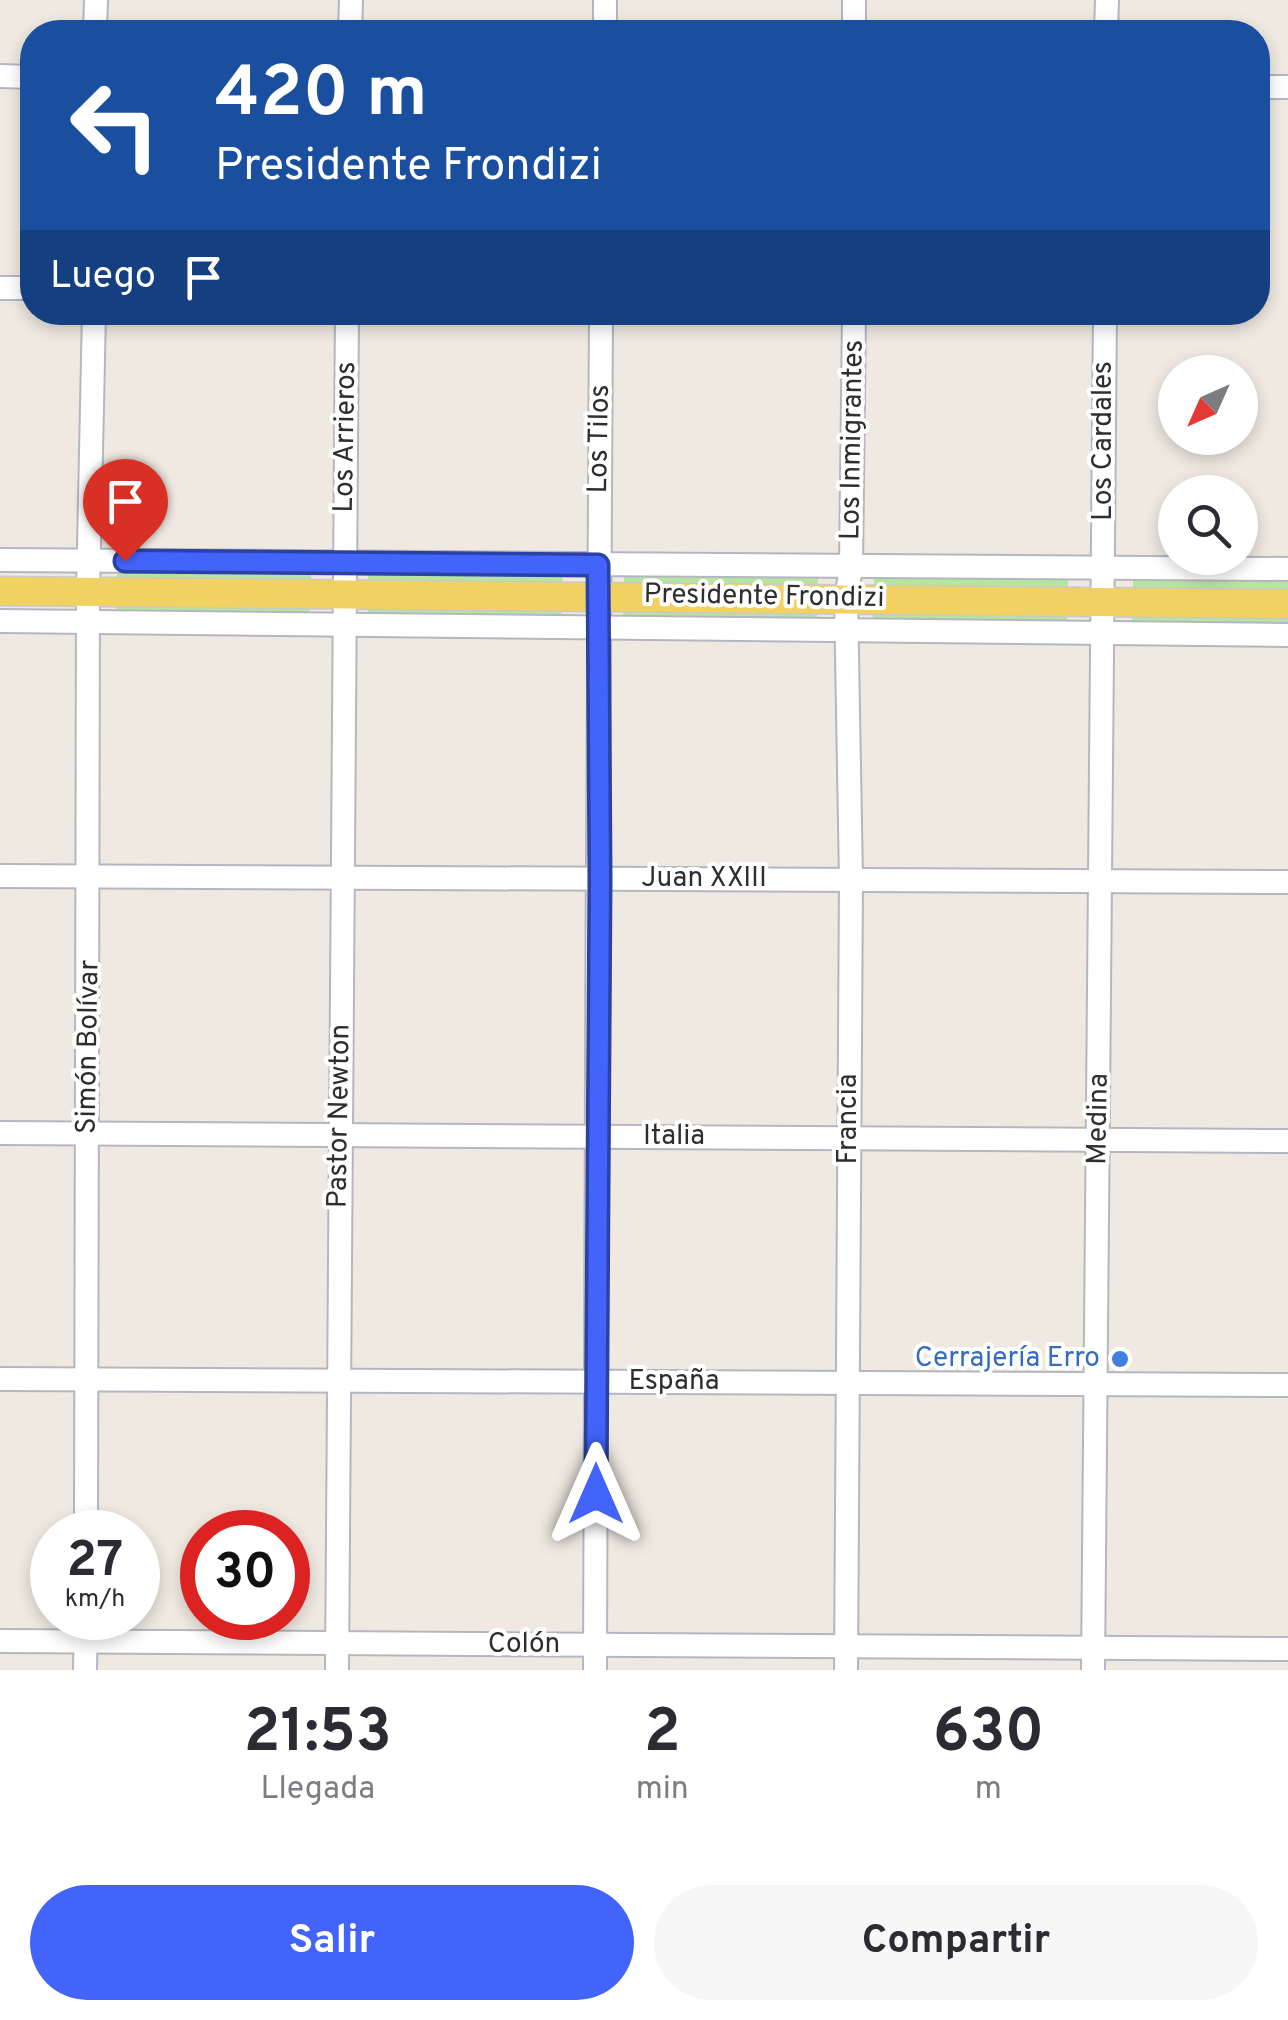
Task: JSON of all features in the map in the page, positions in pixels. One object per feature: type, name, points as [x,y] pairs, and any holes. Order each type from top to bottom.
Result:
[{"type":"main road","name":"Presidente Frondizi","points":[[0,592],[846,598],[1103,618],[1288,604]]},
{"type":"street","name":"Simón Bolívar","points":[[86,1510],[91,876],[88,593],[94,325]]},
{"type":"street","name":"Los Arrieros","points":[[344,562],[347,325]]},
{"type":"street","name":"Los Tilos","points":[[595,1670],[600,878],[595,627],[602,325]]},
{"type":"street","name":"Los Inmigrantes","points":[[851,568],[854,325]]},
{"type":"street","name":"Los Cardales","points":[[1103,569],[1105,325]]},
{"type":"street","name":"Presidente Frondizi","points":[[0,560],[1288,568]]},
{"type":"street","name":"Pastor Newton","points":[[337,1670],[344,562]]},
{"type":"street","name":"Francia","points":[[846,1658],[851,880],[846,598],[851,568]]},
{"type":"street","name":"Medina","points":[[1093,1659],[1103,569]]},
{"type":"street","name":"Presidente Frondizi","points":[[0,622],[847,630],[1103,618],[1288,635]]},
{"type":"street","name":"Juan XXIII","points":[[0,876],[1288,882]]},
{"type":"street","name":"Italia","points":[[0,1133],[1288,1141]]},
{"type":"street","name":"España","points":[[0,1378],[1288,1385]]},
{"type":"street","name":"Colón","points":[[0,1641],[595,1645],[846,1658],[1093,1659],[1288,1650]]},
{"type":"street","points":[[85,1670],[86,1642]]},
{"type":"green space","points":[[117,568],[311,569],[311,584],[117,583]]},
{"type":"green space","points":[[368,569],[563,571],[562,586],[368,585]]},
{"type":"green space","points":[[624,573],[818,575],[818,590],[624,588]]},
{"type":"green space","points":[[1133,575],[1288,576],[1288,591],[1133,590]]},
{"type":"green space","points":[[874,576],[1068,578],[1068,593],[874,591]]},
{"type":"green space","points":[[116,601],[310,602],[310,617],[116,616]]},
{"type":"green space","points":[[368,602],[562,604],[561,619],[368,617]]},
{"type":"green space","points":[[623,606],[817,608],[817,623],[623,621]]},
{"type":"green space","points":[[1132,608],[1288,609],[1288,624],[1132,623]]},
{"type":"green space","points":[[873,609],[1067,611],[1067,626],[873,624]]},
{"type":"place","name":"Cerrajería Erro","points":[[1120,1359]]},
{"type":"route","points":[[125,561],[598,565],[596,1494]]}]
